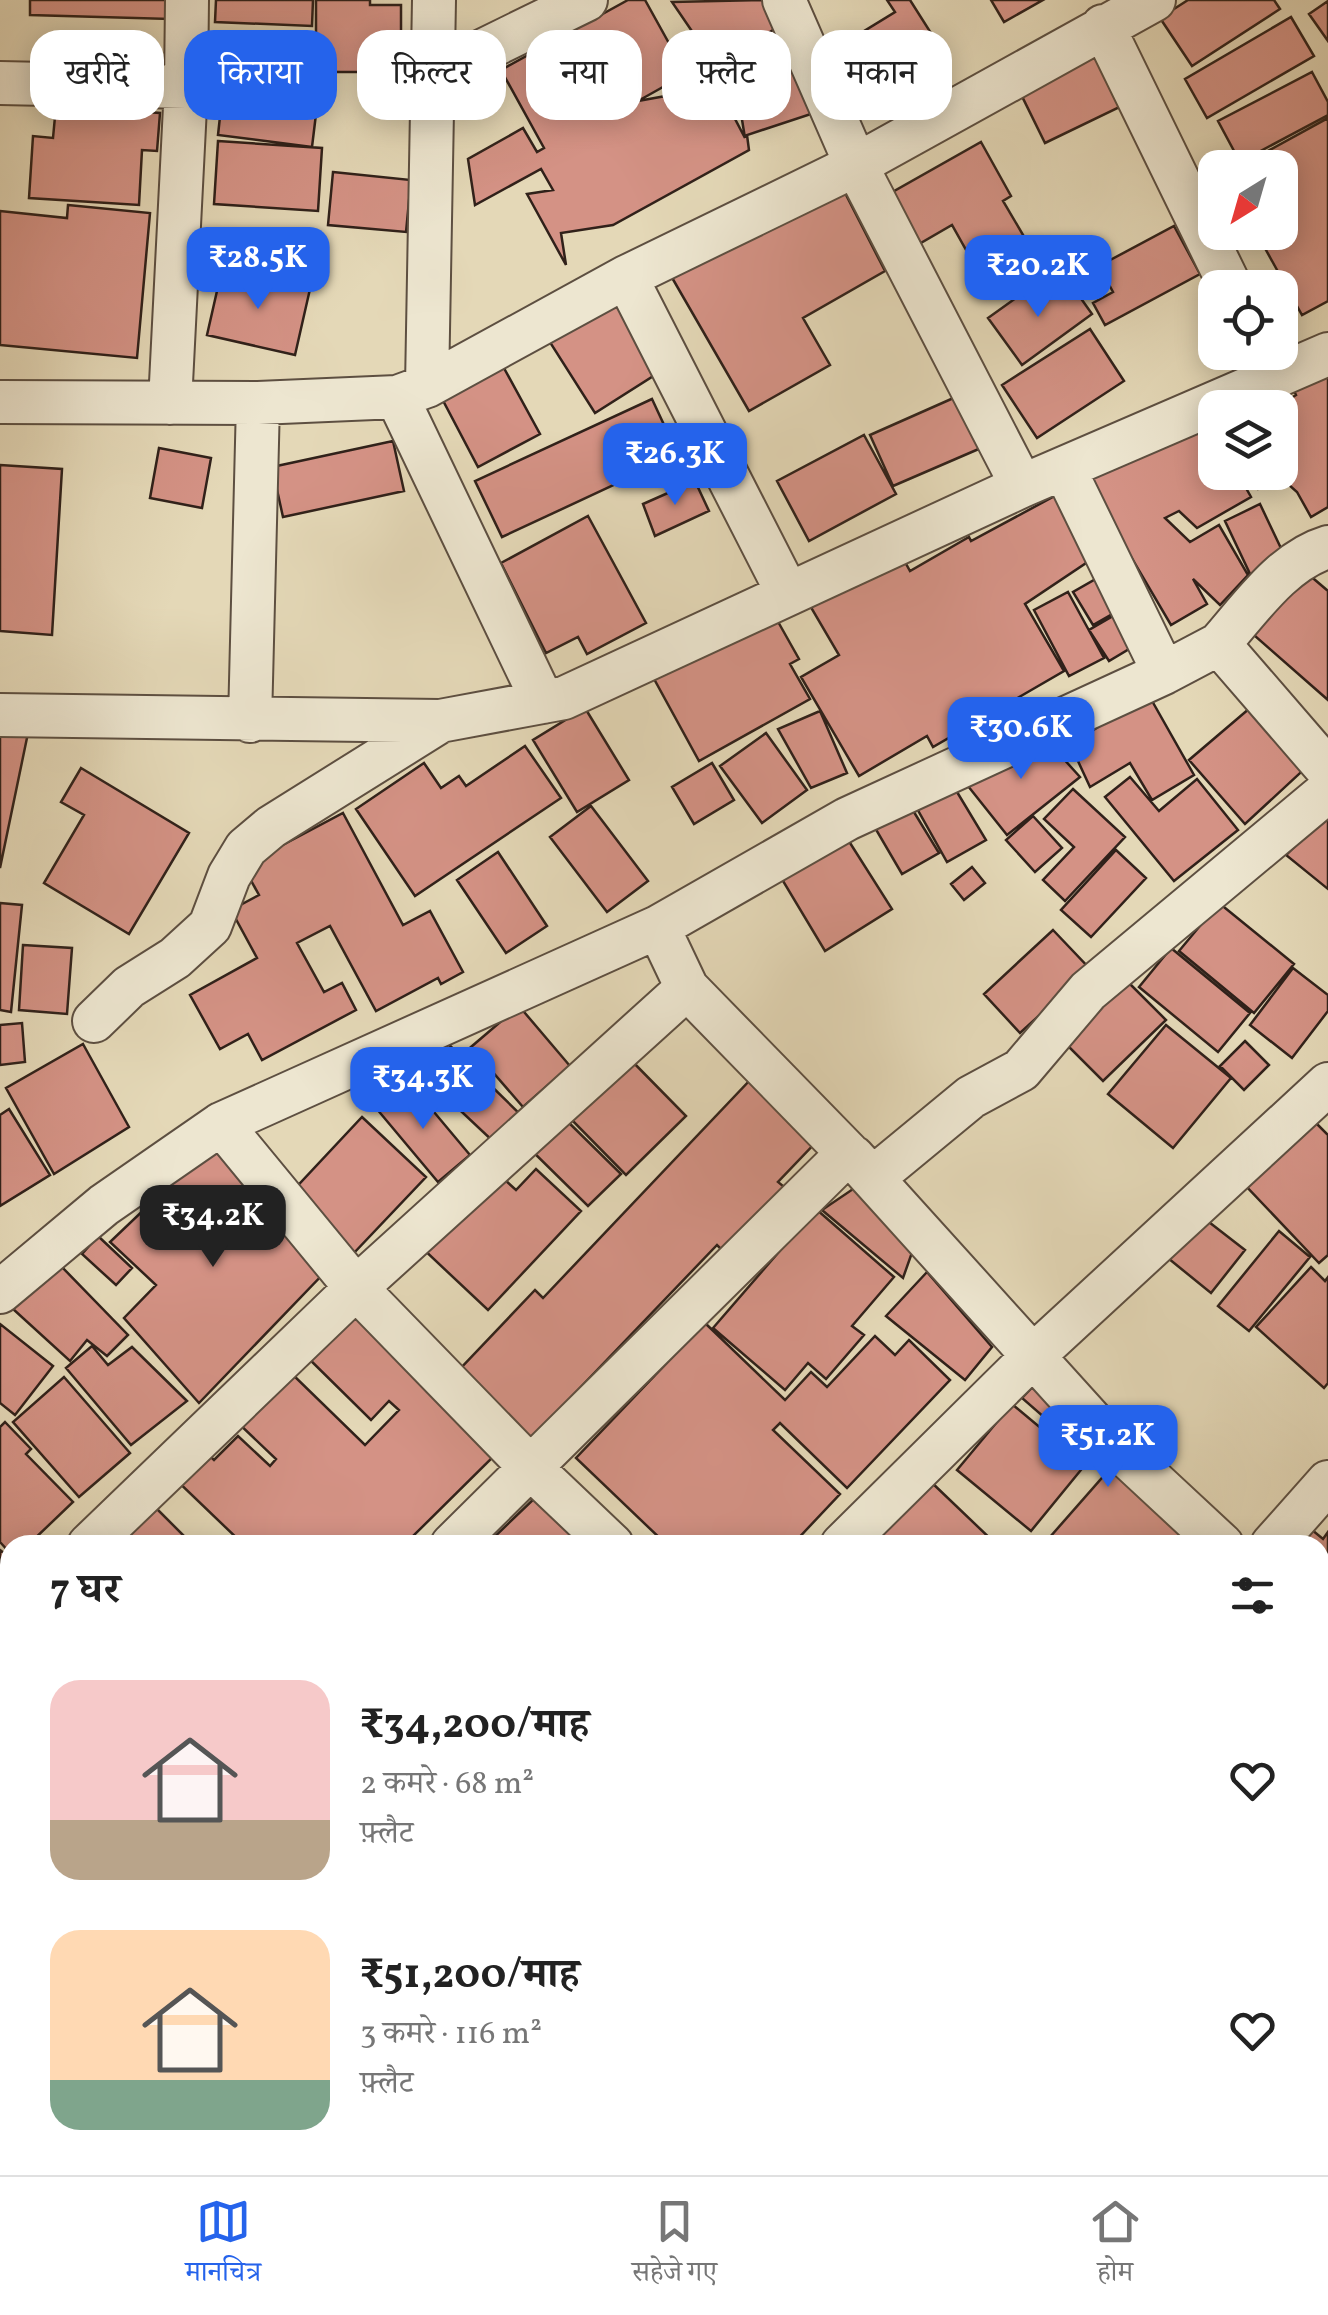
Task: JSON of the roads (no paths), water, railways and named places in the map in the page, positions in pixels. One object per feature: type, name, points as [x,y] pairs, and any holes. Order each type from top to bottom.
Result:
[{"type":"street","points":[[187,30],[188,0]]},
{"type":"street","points":[[434,0],[434,30]]},
{"type":"street","points":[[506,40],[586,0]]},
{"type":"street","points":[[784,0],[856,165],[1022,486]]},
{"type":"street","points":[[0,402],[258,403],[412,392],[626,277],[856,165],[1154,0]]},
{"type":"street","points":[[1104,26],[1221,270]]},
{"type":"street","points":[[0,84],[184,88]]},
{"type":"street","points":[[170,403],[184,120]]},
{"type":"street","points":[[430,120],[412,392],[542,702]]},
{"type":"street","points":[[626,277],[788,594]]},
{"type":"street","points":[[1298,359],[1328,354]]},
{"type":"street","points":[[0,715],[440,722],[564,698],[1064,468],[1256,370]]},
{"type":"street","points":[[250,721],[258,403]]},
{"type":"street","points":[[1064,468],[1164,673]]},
{"type":"street","points":[[0,1292],[104,1205],[220,1124],[658,927],[847,819],[1164,673],[1219,644],[1269,588],[1307,554],[1328,547]]},
{"type":"street","points":[[1219,644],[1328,770]]},
{"type":"street","points":[[94,1021],[129,987],[175,958],[210,926],[229,876],[246,848],[271,828],[440,722]]},
{"type":"street","points":[[462,1535],[861,1165],[1020,1070],[1088,991],[1328,790]]},
{"type":"street","points":[[658,927],[687,988],[861,1165],[1108,1439],[1211,1535]]},
{"type":"street","points":[[99,1535],[356,1288],[687,988]]},
{"type":"street","points":[[852,1535],[1032,1356],[1328,1084]]},
{"type":"street","points":[[220,1124],[356,1288],[530,1468],[601,1535]]},
{"type":"street","points":[[1281,1535],[1328,1482]]}]
